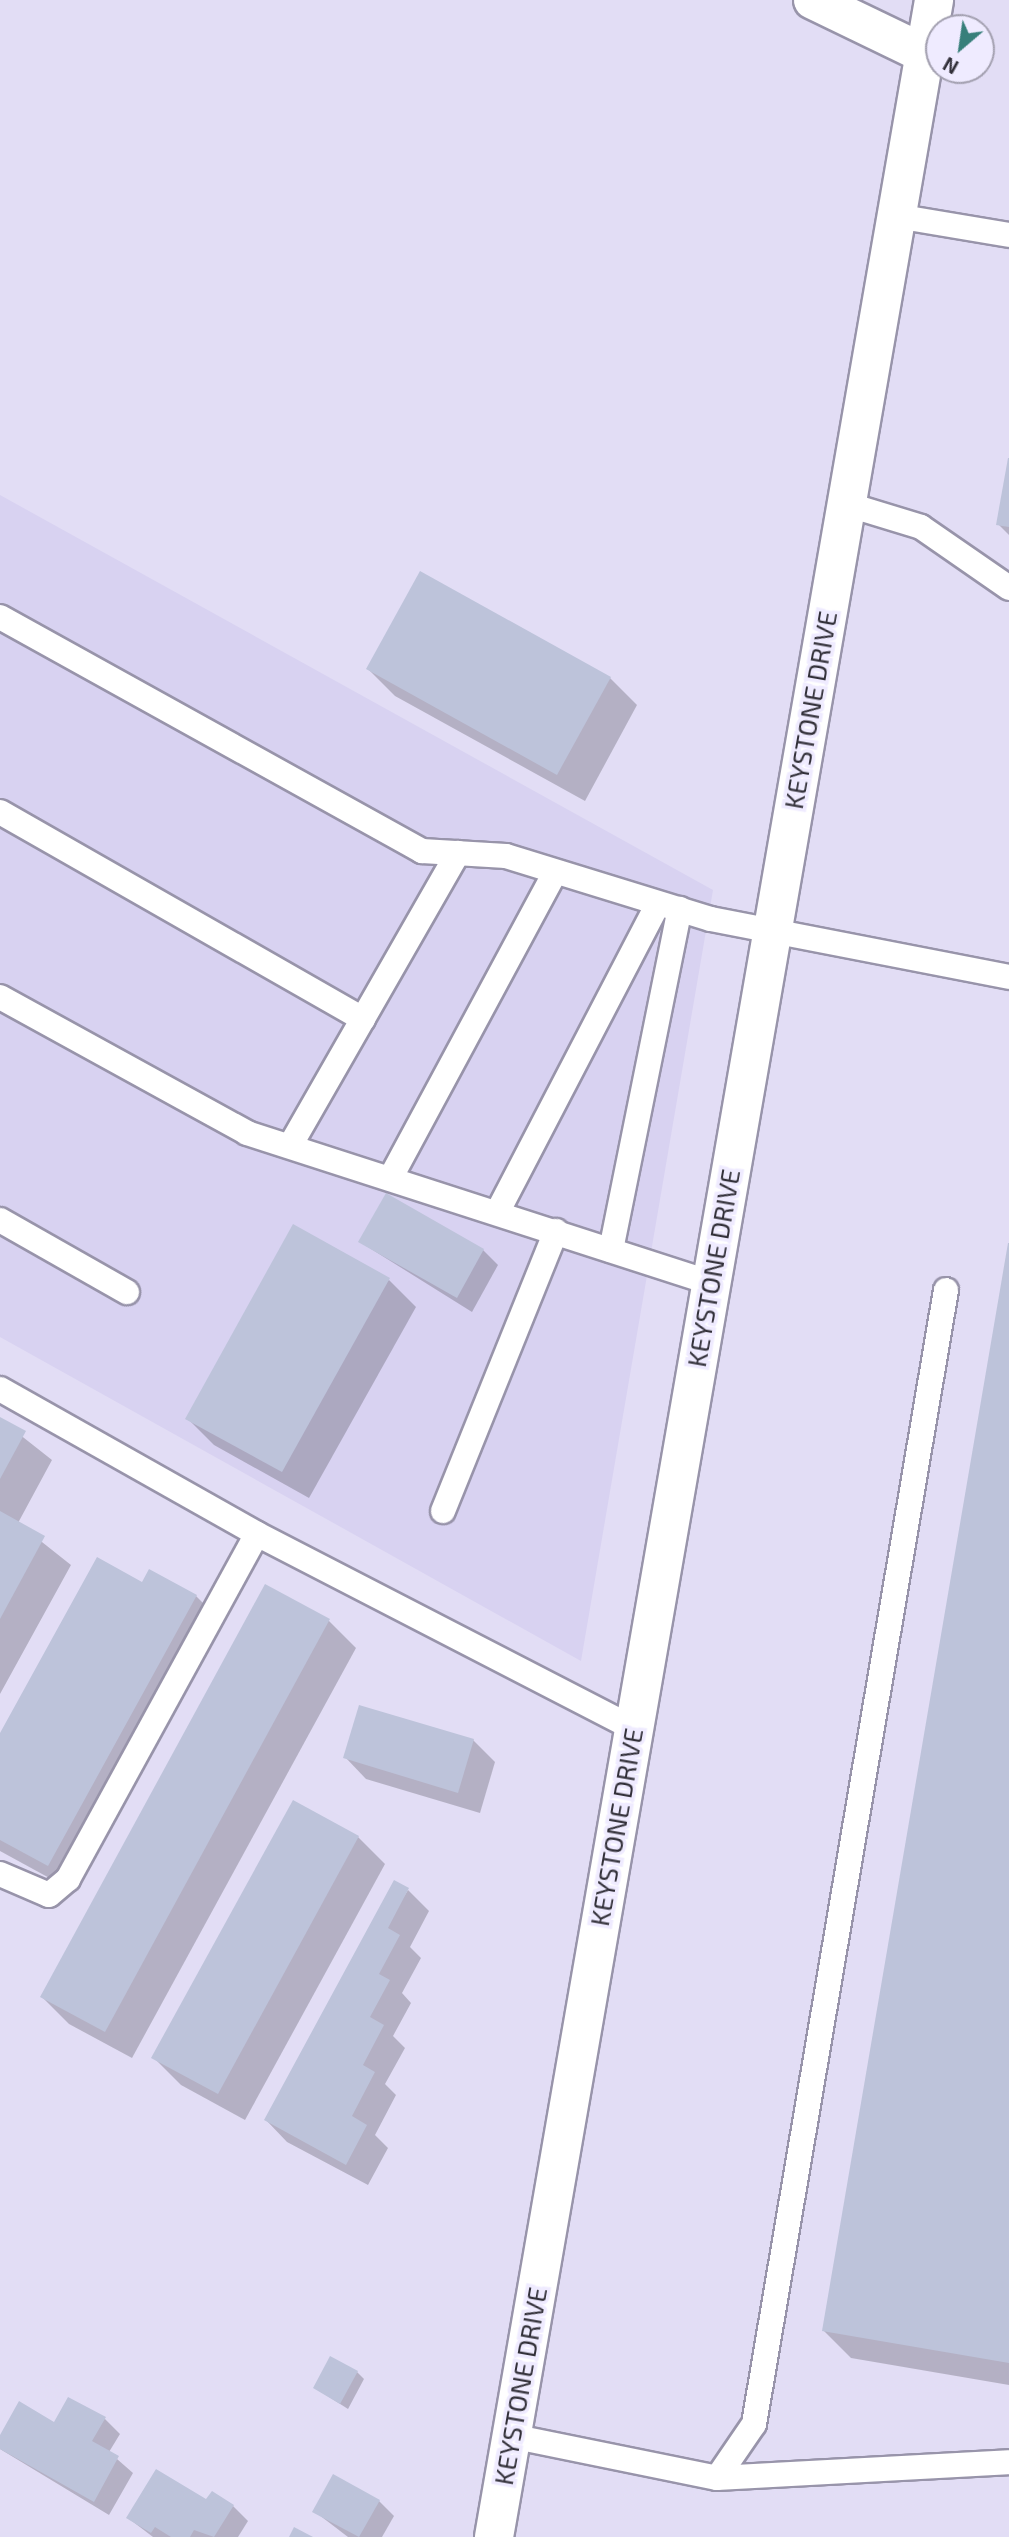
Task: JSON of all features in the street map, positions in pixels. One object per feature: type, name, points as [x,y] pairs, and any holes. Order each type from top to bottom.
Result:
[{"type":"street","points":[[813,0],[925,54]]},
{"type":"street","name":"KEYSTONE DRIVE","points":[[494,2537],[925,54]]},
{"type":"lane","points":[[897,216],[1009,235]]},
{"type":"lane","points":[[846,504],[921,527],[1009,588]]},
{"type":"lane","points":[[0,617],[422,851],[506,856],[669,907],[1009,977]]},
{"type":"lane","points":[[0,812],[363,1019]]},
{"type":"lane","points":[[290,1146],[458,853]]},
{"type":"lane","points":[[391,1177],[555,872]]},
{"type":"lane","points":[[498,1211],[669,907]]},
{"type":"lane","points":[[611,1250],[669,907]]},
{"type":"lane","points":[[0,997],[247,1133],[498,1211],[711,1283]]},
{"type":"lane","points":[[0,1220],[127,1292]]},
{"type":"lane","points":[[443,1511],[556,1231]]},
{"type":"lane","points":[[717,2478],[754,2424],[946,1290]]},
{"type":"lane","points":[[0,1389],[257,1534],[633,1728]]},
{"type":"lane","points":[[0,1874],[49,1895],[68,1879],[257,1534]]},
{"type":"lane","points":[[511,2436],[717,2478],[1009,2462]]},
{"type":"shaded area","points":[[0,495],[713,890],[581,1661],[0,1337]]},
{"type":"building","points":[[1009,458],[1009,527],[996,525]]},
{"type":"building","points":[[420,571],[611,677],[557,775],[366,669]]},
{"type":"building","points":[[386,1193],[484,1249],[457,1298],[358,1242]]},
{"type":"building","points":[[293,1224],[390,1278],[282,1472],[185,1419]]},
{"type":"building","points":[[1009,1243],[1009,2363],[822,2331]]},
{"type":"building","points":[[0,1417],[26,1431],[0,1479]]},
{"type":"building","points":[[0,1511],[45,1536],[0,1619]]},
{"type":"building","points":[[97,1557],[142,1582],[149,1569],[197,1595],[48,1866],[0,1840],[0,1733]]},
{"type":"building","points":[[265,1584],[330,1619],[105,2032],[40,1997]]},
{"type":"building","points":[[359,1705],[474,1739],[458,1793],[343,1758]]},
{"type":"building","points":[[293,1800],[359,1836],[218,2094],[151,2058]]},
{"type":"building","points":[[394,1880],[409,1888],[388,1928],[400,1935],[379,1974],[390,1980],[370,2017],[384,2025],[363,2065],[375,2072],[352,2116],[367,2125],[346,2165],[264,2120]]},
{"type":"building","points":[[330,2356],[358,2371],[340,2404],[313,2388]]},
{"type":"building","points":[[68,2397],[106,2417],[92,2441],[119,2456],[94,2502],[0,2449],[0,2435],[19,2401],[54,2422]]},
{"type":"building","points":[[156,2469],[206,2499],[212,2491],[234,2505],[214,2537],[194,2530],[190,2537],[171,2537],[155,2527],[151,2533],[126,2518]]},
{"type":"building","points":[[333,2474],[380,2500],[359,2537],[312,2512]]},
{"type":"building","points":[[294,2527],[313,2537],[289,2537]]}]
